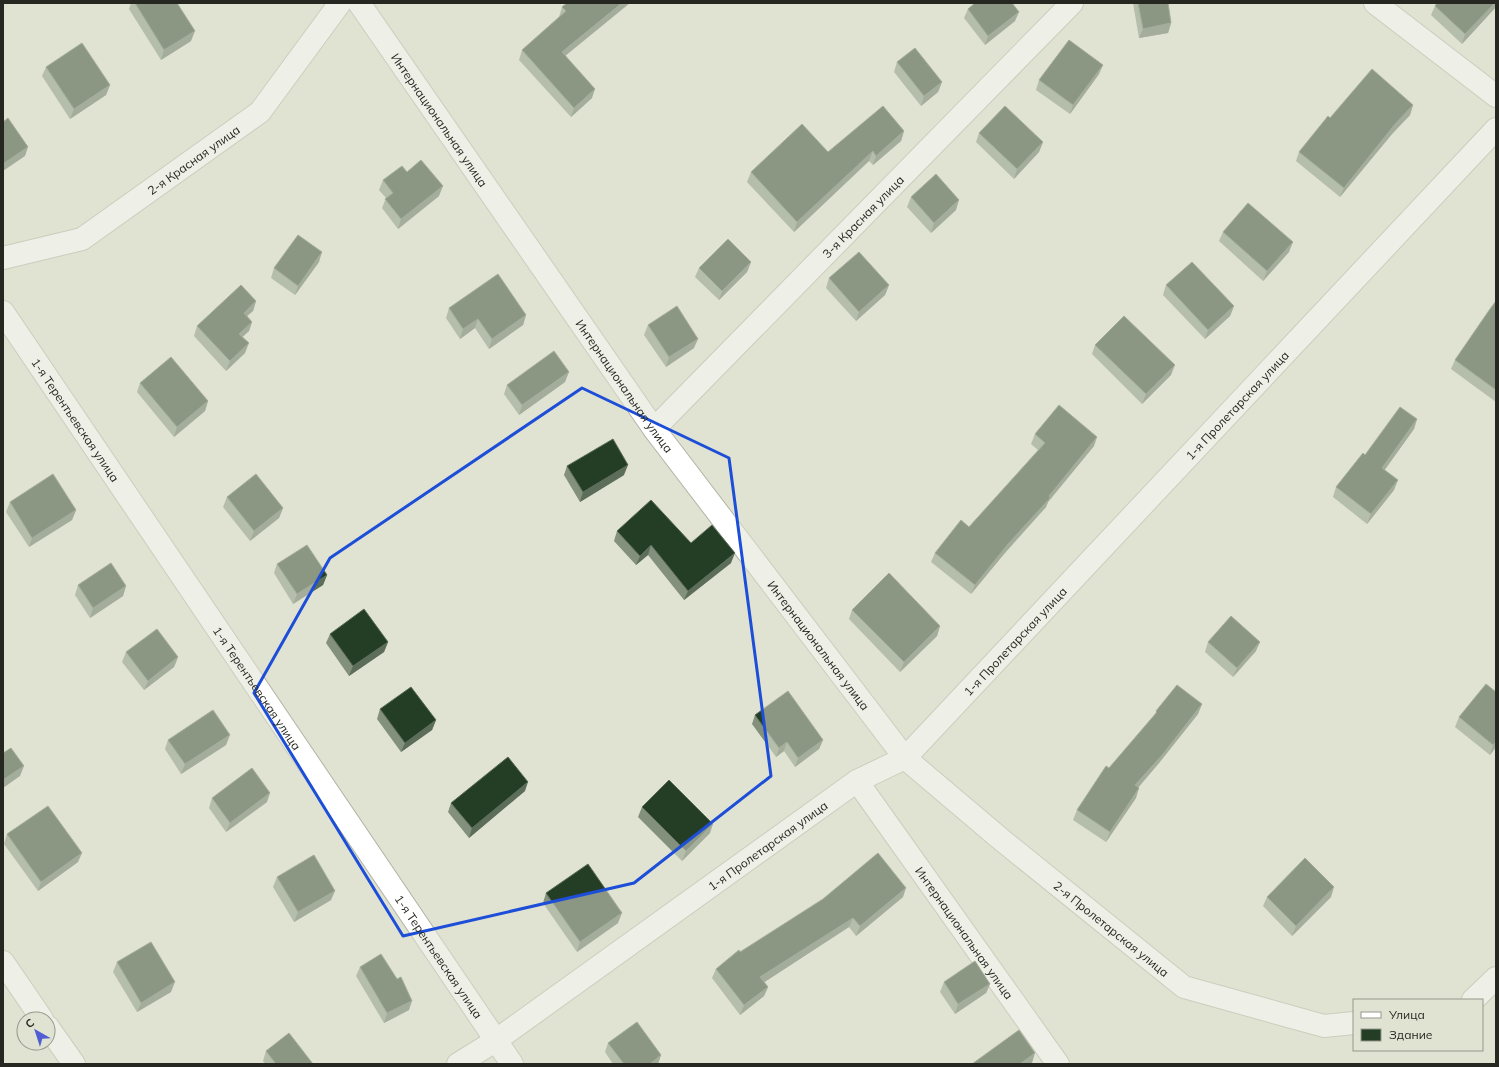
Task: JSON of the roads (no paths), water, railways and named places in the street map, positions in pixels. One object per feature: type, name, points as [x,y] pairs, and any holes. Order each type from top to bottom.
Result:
[{"type":"street","name":"2-я Красная улица","points":[[3,258],[82,239],[260,112],[340,3]]},
{"type":"street","name":"Интернациональная улица","points":[[359,3],[654,429],[905,758]]},
{"type":"street","name":"3-я Красная улица","points":[[654,429],[1072,3]]},
{"type":"street","points":[[1375,3],[1496,96]]},
{"type":"street","name":"1-я Пролетарская улица","points":[[458,1064],[495,1041],[857,781],[905,758],[1496,129]]},
{"type":"street","name":"1-я Терентьевская улица","points":[[3,312],[512,1064]]},
{"type":"street","name":"2-я Пролетарская улица","points":[[905,758],[1003,841],[1184,987],[1324,1026],[1353,1022]]},
{"type":"street","name":"Интернациональная улица","points":[[857,781],[1058,1064]]},
{"type":"street","points":[[3,962],[37,1011]]},
{"type":"street","points":[[1474,999],[1496,978]]},
{"type":"street","points":[[56,1038],[74,1064]]}]
